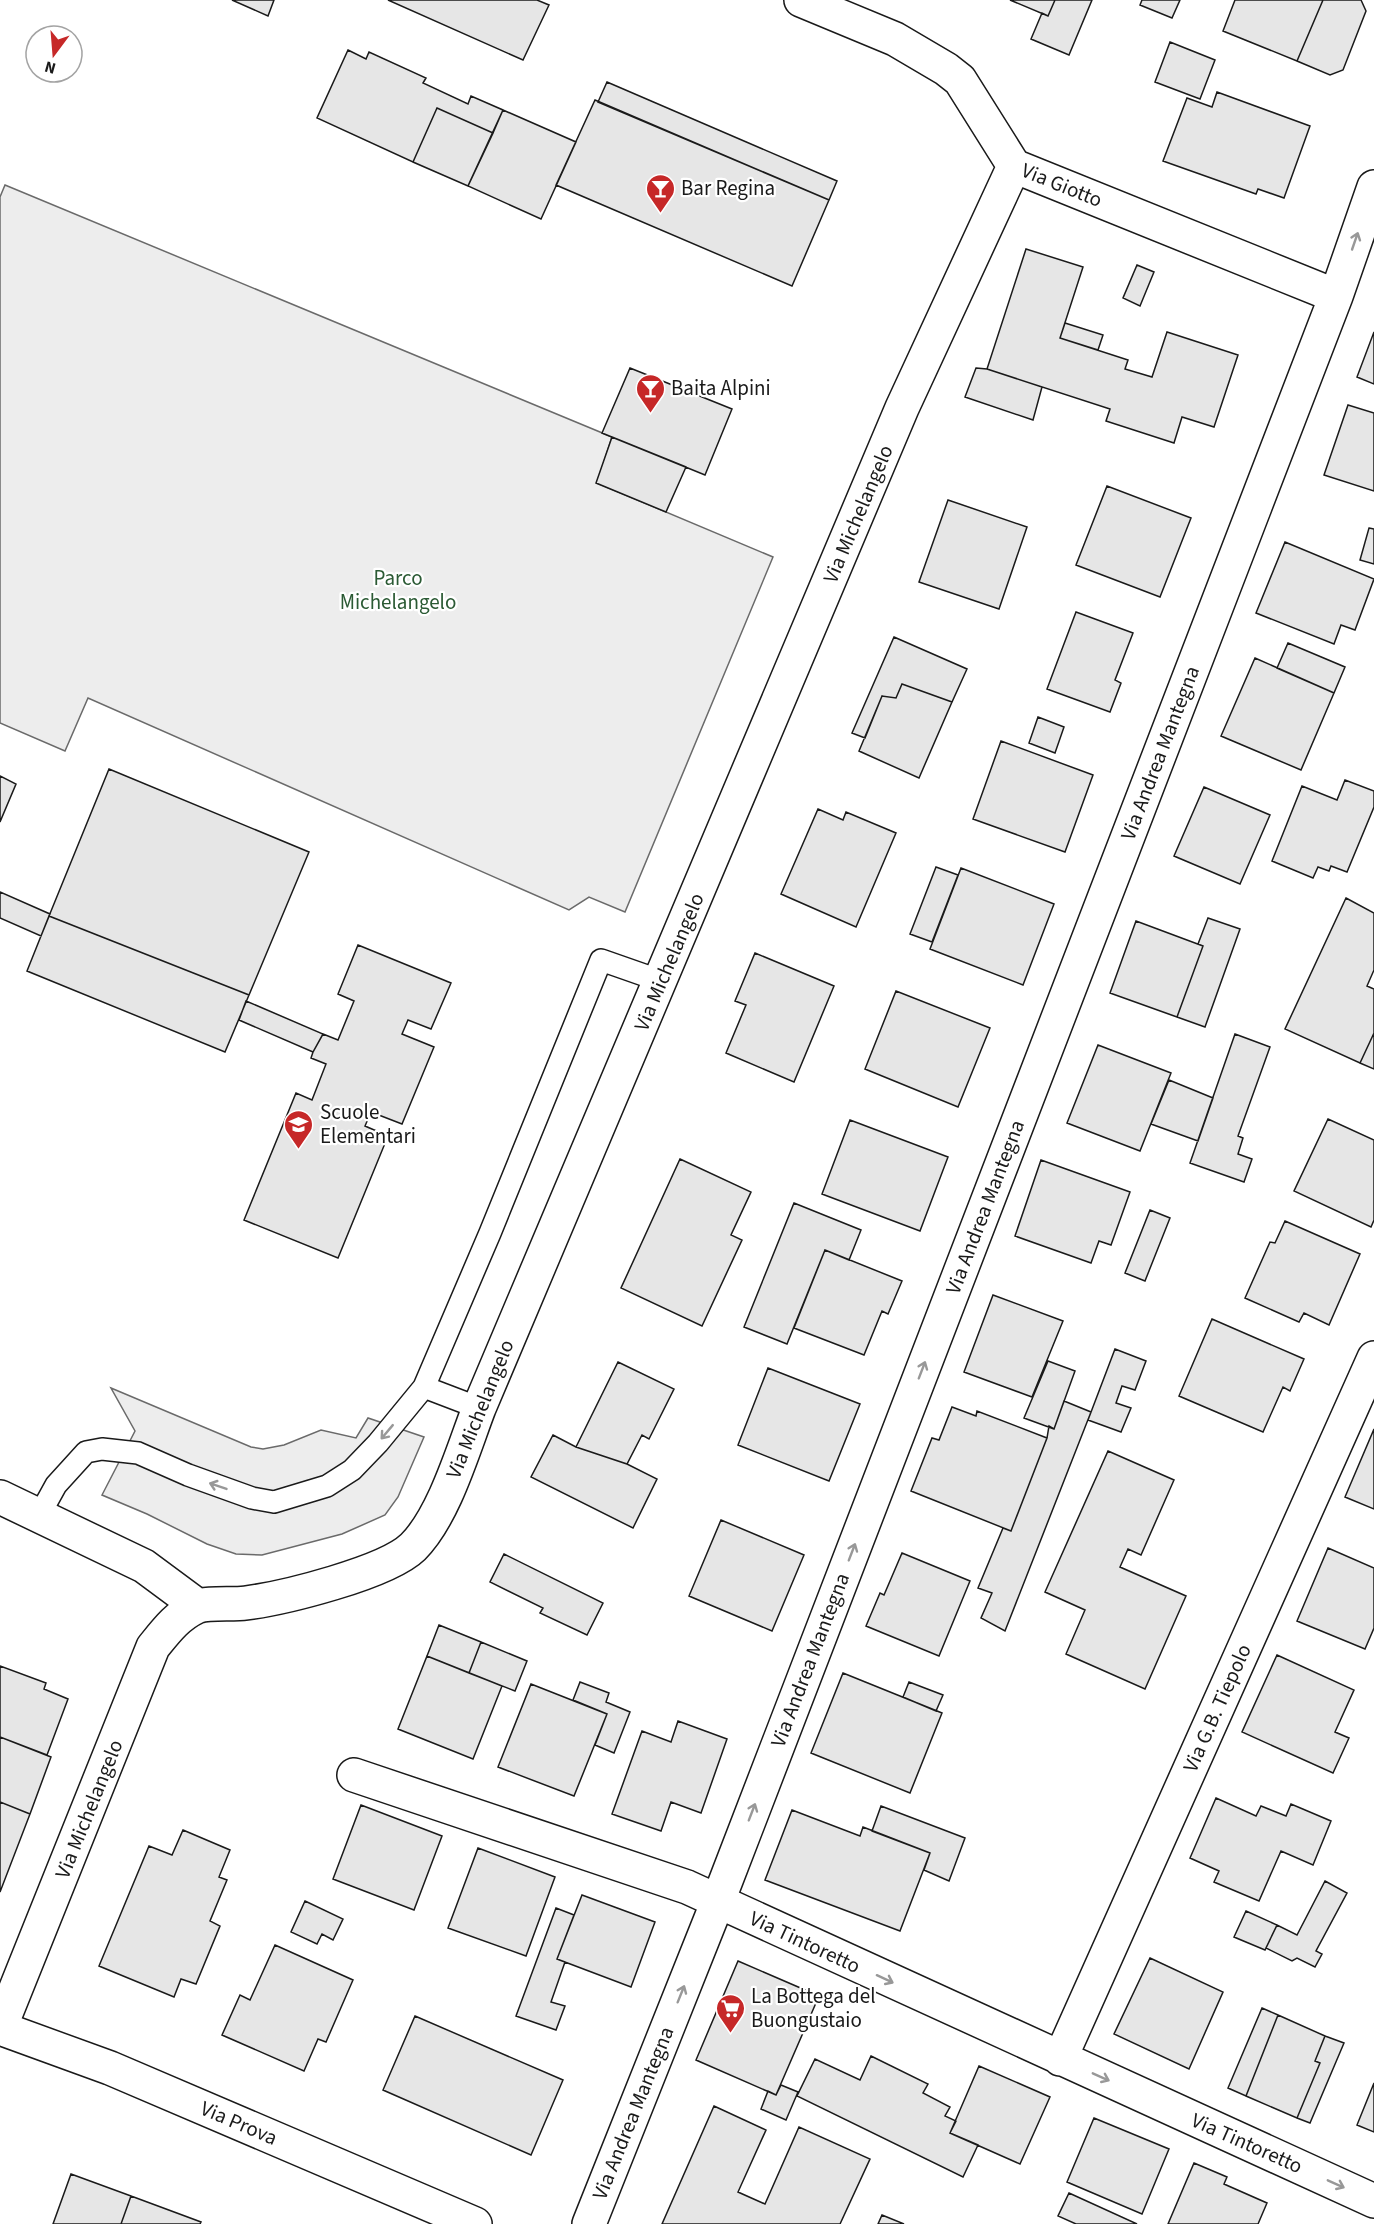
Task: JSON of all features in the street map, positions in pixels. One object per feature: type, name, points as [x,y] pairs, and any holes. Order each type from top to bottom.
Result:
[{"type":"street","name":"Via Giotto","points":[[801,0],[895,39],[946,69],[960,80],[1014,166],[1336,296]]},
{"type":"street","name":"Via Michelangelo","points":[[0,2028],[153,1647],[172,1623],[198,1606],[246,1603],[310,1589],[378,1568],[412,1548],[434,1520],[479,1408],[902,408],[1014,166]]},
{"type":"street","name":"Via Andrea Mantegna","points":[[589,2224],[718,1902],[1336,296],[1374,187]]},
{"type":"street","name":"Via G.B. Tiepolo","points":[[1060,2059],[1374,1358]]},
{"type":"street","points":[[0,1497],[40,1514],[144,1566],[198,1606]]},
{"type":"street","name":"Via Tintoretto","points":[[354,1775],[687,1887],[1374,2201]]},
{"type":"street","name":"Via Prova","points":[[0,2028],[110,2068],[475,2224]]},
{"type":"lane","points":[[40,1514],[56,1485],[86,1452],[102,1449],[138,1453],[188,1475],[252,1498],[274,1502],[327,1486],[352,1470],[378,1443],[424,1387],[490,1233],[601,960],[661,981]]},
{"type":"lane","points":[[424,1387],[479,1408]]},
{"type":"shaded area","name":"Parco Michelangelo","points":[[5,185],[612,437],[597,483],[773,557],[625,912],[589,897],[569,910],[88,698],[65,751],[0,723],[0,197]]},
{"type":"shaded area","points":[[111,1388],[251,1447],[263,1449],[284,1445],[321,1430],[356,1438],[368,1418],[424,1437],[398,1497],[385,1515],[342,1534],[262,1555],[236,1554],[207,1544],[147,1514],[102,1495],[135,1431]]},
{"type":"building","points":[[232,0],[274,0],[268,16]]},
{"type":"building","points":[[388,0],[537,0],[549,5],[523,60]]},
{"type":"building","points":[[1010,0],[1055,0],[1048,16]]},
{"type":"building","points":[[1055,0],[1092,0],[1069,55],[1031,39],[1042,13],[1048,16]]},
{"type":"building","points":[[1142,0],[1180,0],[1172,18],[1140,5]]},
{"type":"building","points":[[1235,0],[1323,0],[1297,61],[1223,31]]},
{"type":"building","points":[[1323,0],[1361,0],[1366,11],[1343,70],[1330,75],[1297,61]]},
{"type":"building","points":[[1170,42],[1215,60],[1200,99],[1155,82]]},
{"type":"building","points":[[348,50],[366,59],[369,52],[426,78],[423,83],[468,104],[471,96],[503,110],[493,133],[437,108],[413,162],[317,118]]},
{"type":"building","points":[[607,82],[837,181],[829,200],[598,102]]},
{"type":"building","points":[[1217,92],[1310,126],[1284,198],[1258,189],[1256,194],[1163,161],[1187,98],[1212,107]]},
{"type":"building","points":[[595,100],[829,200],[792,286],[556,185]]},
{"type":"building","points":[[437,108],[493,133],[468,186],[413,162]]},
{"type":"building","points":[[503,110],[576,142],[541,219],[468,186]]},
{"type":"building","points":[[1026,249],[1083,267],[1060,338],[1128,360],[1125,369],[1152,377],[1167,332],[1238,355],[1214,427],[1182,417],[1174,443],[1106,421],[1110,409],[987,369]]},
{"type":"building","points":[[1137,265],[1154,272],[1140,306],[1123,298]]},
{"type":"building","points":[[1065,323],[1103,335],[1098,350],[1060,338]]},
{"type":"building","points":[[1374,332],[1374,384],[1357,377]]},
{"type":"building","points":[[630,368],[732,409],[705,475],[602,433]]},
{"type":"building","points":[[976,368],[987,369],[1042,387],[1033,420],[965,397]]},
{"type":"building","points":[[1348,405],[1374,413],[1374,491],[1324,475]]},
{"type":"building","points":[[612,437],[686,467],[666,512],[596,483]]},
{"type":"building","points":[[1107,486],[1191,518],[1160,597],[1076,565]]},
{"type":"building","points":[[948,500],[1027,527],[999,609],[919,582]]},
{"type":"building","points":[[1369,528],[1374,529],[1374,564],[1360,560]]},
{"type":"building","points":[[1285,542],[1374,579],[1355,630],[1341,625],[1334,644],[1256,613]]},
{"type":"building","points":[[1076,612],[1133,633],[1115,680],[1121,683],[1110,712],[1047,689]]},
{"type":"building","points":[[894,637],[967,669],[952,702],[902,684],[896,698],[882,696],[865,738],[852,733]]},
{"type":"building","points":[[1288,643],[1345,667],[1334,693],[1277,668]]},
{"type":"building","points":[[1255,658],[1334,693],[1301,770],[1221,736]]},
{"type":"building","points":[[902,684],[952,702],[919,778],[859,751],[882,696],[896,698]]},
{"type":"building","points":[[1038,717],[1064,727],[1055,753],[1029,743]]},
{"type":"building","points":[[1001,741],[1093,775],[1065,852],[973,819]]},
{"type":"building","points":[[109,769],[309,852],[249,995],[49,916]]},
{"type":"building","points":[[0,776],[16,784],[0,822]]},
{"type":"building","points":[[1345,780],[1374,791],[1374,807],[1347,872],[1331,866],[1329,871],[1318,867],[1313,878],[1272,861],[1302,786],[1337,800]]},
{"type":"building","points":[[1204,787],[1270,815],[1240,884],[1174,856]]},
{"type":"building","points":[[818,809],[843,820],[846,812],[896,833],[856,927],[781,894]]},
{"type":"building","points":[[936,867],[958,875],[932,942],[910,934]]},
{"type":"building","points":[[961,868],[1054,904],[1023,985],[930,949]]},
{"type":"building","points":[[0,892],[50,914],[41,936],[0,918]]},
{"type":"building","points":[[1346,898],[1374,913],[1374,970],[1367,986],[1374,989],[1374,1033],[1360,1063],[1285,1029]]},
{"type":"building","points":[[49,916],[249,995],[225,1052],[27,971]]},
{"type":"building","points":[[1208,918],[1240,929],[1205,1027],[1177,1017],[1203,946],[1198,944]]},
{"type":"building","points":[[1136,921],[1203,946],[1177,1017],[1110,993]]},
{"type":"building","points":[[358,945],[451,983],[431,1029],[408,1020],[402,1034],[434,1047],[402,1124],[371,1112],[365,1126],[388,1136],[338,1258],[244,1220],[296,1093],[312,1100],[326,1064],[311,1058],[313,1052],[323,1034],[338,1040],[354,1001],[338,994]]},
{"type":"building","points":[[755,953],[834,986],[794,1082],[726,1053],[746,1005],[735,1001]]},
{"type":"building","points":[[896,991],[990,1028],[958,1107],[865,1069]]},
{"type":"building","points":[[246,1001],[323,1034],[313,1052],[239,1020]]},
{"type":"building","points":[[1374,1033],[1374,1069],[1360,1063]]},
{"type":"building","points":[[1235,1034],[1270,1047],[1238,1136],[1243,1138],[1238,1154],[1252,1159],[1244,1182],[1190,1163]]},
{"type":"building","points":[[1098,1045],[1171,1073],[1140,1151],[1067,1123]]},
{"type":"building","points":[[1169,1080],[1213,1098],[1198,1141],[1151,1124]]},
{"type":"building","points":[[1328,1119],[1374,1140],[1374,1220],[1371,1227],[1294,1191]]},
{"type":"building","points":[[850,1120],[948,1157],[920,1231],[822,1194]]},
{"type":"building","points":[[680,1159],[751,1192],[731,1235],[742,1240],[702,1326],[621,1288]]},
{"type":"building","points":[[1041,1160],[1130,1192],[1111,1245],[1099,1241],[1091,1263],[1015,1236]]},
{"type":"building","points":[[794,1203],[861,1230],[849,1260],[825,1250],[787,1344],[744,1327]]},
{"type":"building","points":[[1150,1210],[1170,1218],[1145,1281],[1125,1273]]},
{"type":"building","points":[[1285,1221],[1360,1254],[1329,1325],[1304,1313],[1299,1322],[1245,1298],[1270,1242],[1275,1243]]},
{"type":"building","points":[[825,1250],[902,1281],[888,1314],[882,1311],[864,1355],[794,1328]]},
{"type":"building","points":[[993,1295],[1063,1321],[1032,1397],[964,1372]]},
{"type":"building","points":[[1212,1319],[1304,1359],[1290,1391],[1283,1387],[1263,1432],[1179,1396]]},
{"type":"building","points":[[1115,1349],[1146,1361],[1135,1390],[1122,1386],[1116,1403],[1131,1408],[1121,1432],[1088,1420]]},
{"type":"building","points":[[1048,1361],[1075,1371],[1054,1429],[1024,1418]]},
{"type":"building","points":[[618,1362],[674,1389],[649,1439],[642,1435],[627,1464],[576,1447]]},
{"type":"building","points":[[768,1368],[860,1404],[829,1481],[738,1445]]},
{"type":"building","points":[[1064,1401],[1091,1412],[1005,1631],[981,1618],[992,1593],[978,1588],[1003,1528],[1011,1531],[1047,1438],[1049,1426],[1054,1429]]},
{"type":"building","points":[[952,1407],[976,1416],[977,1411],[1047,1438],[1011,1531],[911,1491],[932,1438],[939,1440]]},
{"type":"building","points":[[1374,1429],[1374,1509],[1345,1497]]},
{"type":"building","points":[[553,1435],[576,1447],[627,1464],[657,1479],[633,1528],[531,1477]]},
{"type":"building","points":[[1108,1451],[1174,1480],[1141,1555],[1128,1549],[1120,1567],[1186,1596],[1145,1689],[1066,1654],[1085,1610],[1045,1592]]},
{"type":"building","points":[[721,1520],[804,1555],[772,1631],[689,1596]]},
{"type":"building","points":[[1328,1548],[1374,1568],[1374,1628],[1365,1649],[1297,1621]]},
{"type":"building","points":[[902,1553],[970,1581],[939,1656],[866,1626],[880,1593],[884,1595]]},
{"type":"building","points":[[504,1554],[603,1603],[587,1635],[540,1613],[543,1608],[490,1582]]},
{"type":"building","points":[[439,1625],[481,1642],[469,1673],[427,1656]]},
{"type":"building","points":[[481,1642],[527,1661],[515,1691],[469,1673]]},
{"type":"building","points":[[1277,1655],[1354,1690],[1335,1732],[1349,1738],[1333,1773],[1242,1732]]},
{"type":"building","points":[[427,1656],[502,1686],[473,1759],[398,1729]]},
{"type":"building","points":[[0,1666],[46,1683],[44,1689],[68,1699],[47,1755],[0,1737]]},
{"type":"building","points":[[843,1673],[942,1713],[910,1793],[811,1753]]},
{"type":"building","points":[[580,1682],[609,1693],[606,1702],[630,1712],[614,1753],[595,1745],[607,1714],[573,1700]]},
{"type":"building","points":[[909,1682],[943,1695],[936,1711],[903,1697]]},
{"type":"building","points":[[531,1684],[607,1714],[574,1796],[498,1767]]},
{"type":"building","points":[[678,1721],[727,1739],[701,1813],[671,1802],[661,1831],[612,1814],[642,1731],[671,1742]]},
{"type":"building","points":[[0,1737],[51,1757],[30,1814],[0,1802]]},
{"type":"building","points":[[1216,1798],[1256,1816],[1261,1806],[1286,1816],[1291,1804],[1331,1821],[1313,1865],[1281,1851],[1259,1901],[1214,1882],[1219,1871],[1190,1858]]},
{"type":"building","points":[[0,1802],[30,1814],[0,1892]]},
{"type":"building","points":[[361,1805],[442,1836],[414,1910],[333,1879]]},
{"type":"building","points":[[881,1806],[965,1838],[949,1881],[924,1870],[930,1853],[872,1831]]},
{"type":"building","points":[[792,1810],[860,1836],[863,1827],[930,1853],[900,1931],[765,1880]]},
{"type":"building","points":[[183,1830],[230,1850],[219,1877],[227,1880],[210,1921],[220,1926],[196,1984],[181,1979],[174,1997],[99,1966],[149,1846],[172,1855]]},
{"type":"building","points":[[478,1848],[555,1877],[526,1956],[448,1928]]},
{"type":"building","points":[[1325,1881],[1347,1893],[1316,1951],[1322,1954],[1315,1967],[1297,1958],[1292,1961],[1266,1948],[1277,1925],[1297,1935]]},
{"type":"building","points":[[582,1895],[655,1922],[631,1987],[557,1959]]},
{"type":"building","points":[[305,1901],[343,1919],[333,1940],[322,1934],[317,1944],[291,1932]]},
{"type":"building","points":[[556,1908],[574,1915],[557,1959],[565,1962],[551,2002],[565,2006],[556,2030],[516,2016]]},
{"type":"building","points":[[1246,1911],[1277,1925],[1265,1950],[1234,1937]]},
{"type":"building","points":[[275,1945],[353,1980],[326,2042],[318,2039],[304,2071],[222,2035],[240,1995],[250,2000]]},
{"type":"building","points":[[1150,1958],[1223,1992],[1189,2069],[1114,2034]]},
{"type":"building","points":[[738,1961],[819,1996],[776,2095],[696,2060]]},
{"type":"building","points":[[1262,2008],[1278,2015],[1246,2096],[1228,2088]]},
{"type":"building","points":[[1278,2015],[1325,2036],[1315,2061],[1320,2063],[1297,2118],[1246,2096]]},
{"type":"building","points":[[415,2016],[563,2080],[531,2155],[383,2090]]},
{"type":"building","points":[[1325,2036],[1344,2043],[1310,2123],[1297,2118],[1320,2063],[1315,2061]]},
{"type":"building","points":[[871,2056],[928,2084],[923,2093],[950,2107],[945,2116],[956,2121],[950,2133],[978,2145],[963,2177],[797,2096],[815,2059],[860,2080]]},
{"type":"building","points":[[979,2066],[1050,2097],[1020,2164],[950,2133]]},
{"type":"building","points":[[1374,2083],[1374,2132],[1357,2125]]},
{"type":"building","points":[[781,2085],[798,2092],[786,2120],[761,2109],[768,2091],[776,2095]]},
{"type":"building","points":[[714,2106],[766,2130],[738,2192],[765,2204],[799,2127],[870,2159],[840,2224],[662,2224]]},
{"type":"building","points":[[1094,2118],[1169,2149],[1142,2214],[1067,2182]]},
{"type":"building","points":[[1194,2163],[1227,2177],[1224,2184],[1267,2203],[1258,2224],[1168,2224]]},
{"type":"building","points":[[71,2174],[131,2196],[121,2224],[53,2224]]},
{"type":"building","points":[[1069,2193],[1137,2224],[1076,2224],[1058,2216]]},
{"type":"building","points":[[131,2196],[201,2222],[200,2224],[121,2224]]},
{"type":"building","points":[[882,2215],[904,2224],[878,2224]]},
{"type":"place","name":"Bar Regina","points":[[660,214]]},
{"type":"place","name":"Baita Alpini","points":[[650,414]]},
{"type":"place","name":"Scuole Elementari","points":[[299,1150]]},
{"type":"place","name":"La Bottega del Buongustaio","points":[[730,2034]]}]
